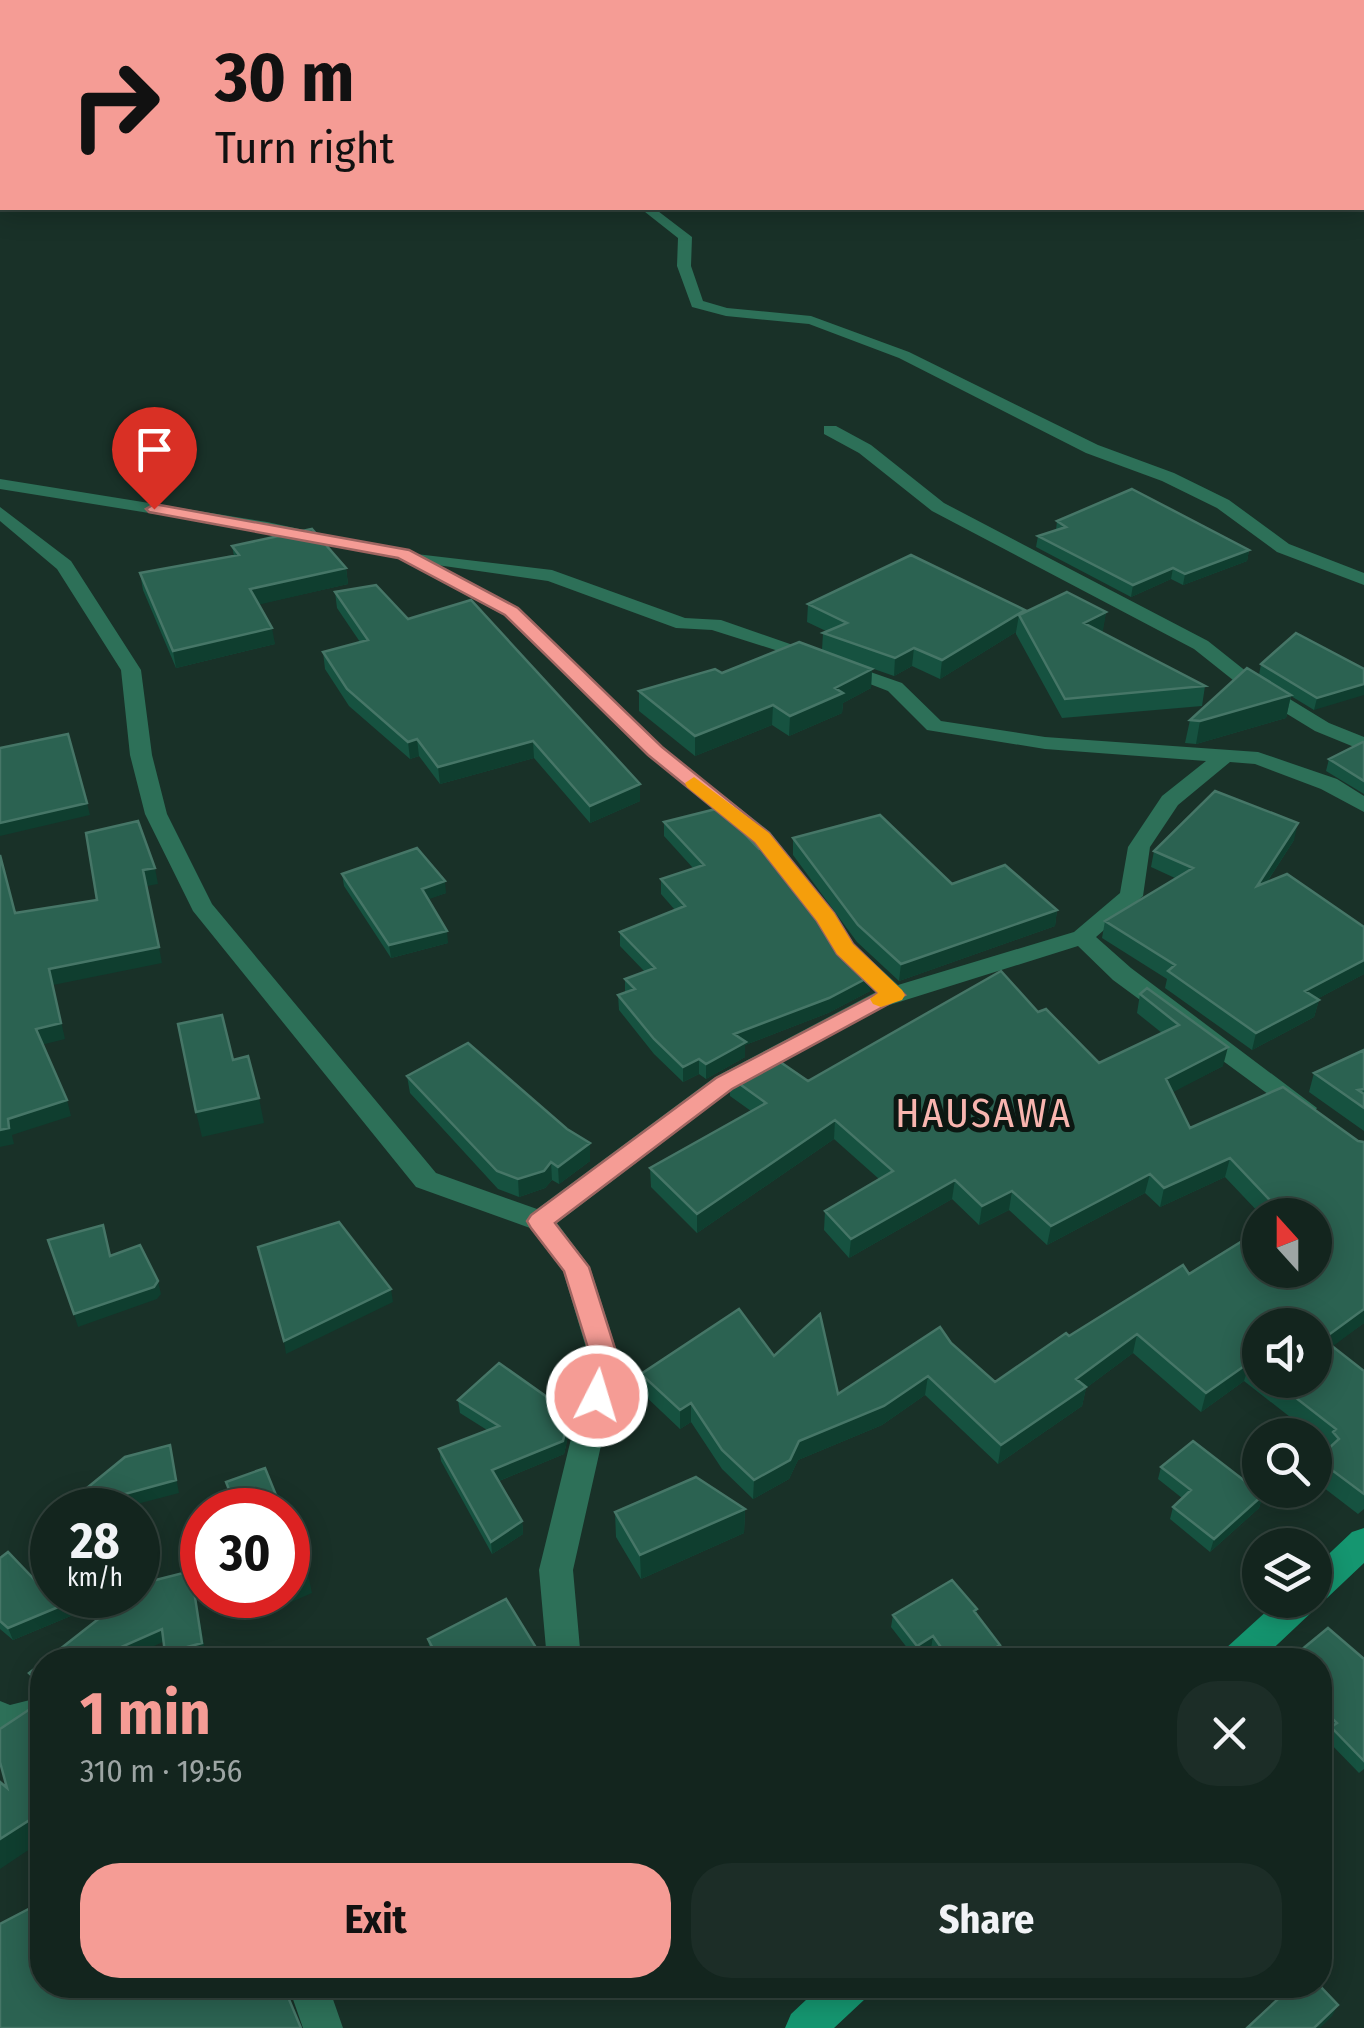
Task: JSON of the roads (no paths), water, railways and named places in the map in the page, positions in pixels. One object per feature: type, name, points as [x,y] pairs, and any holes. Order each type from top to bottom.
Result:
[{"type":"street","points":[[649,210],[685,237],[684,266],[697,304],[726,312],[811,320],[904,355],[1092,449],[1168,477],[1224,504],[1284,548],[1364,579]]},
{"type":"street","points":[[830,430],[865,448],[938,507],[1201,644],[1245,680],[1322,727],[1364,746]]},
{"type":"street","points":[[0,484],[552,576],[682,624],[714,624],[895,687],[934,726],[1045,744],[1258,758],[1329,784],[1364,804]]},
{"type":"street","points":[[0,512],[64,565],[131,670],[141,756],[156,814],[202,906],[426,1180],[540,1221],[576,1267],[605,1361],[556,1570],[563,1648]]},
{"type":"street","points":[[403,554],[512,612],[655,751],[762,838],[826,918],[845,949],[894,995]]},
{"type":"street","points":[[540,1221],[724,1084],[870,1002],[1082,937],[1131,896],[1139,846],[1170,801],[1225,756]]},
{"type":"street","points":[[1082,937],[1122,974],[1324,1122]]},
{"type":"street","points":[[1332,1572],[1364,1542]]},
{"type":"street","points":[[1249,1648],[1282,1618]]},
{"type":"street","points":[[0,1717],[10,1721],[30,1716]]},
{"type":"street","points":[[313,1998],[323,2028]]},
{"type":"street","points":[[805,2028],[830,1998]]},
{"type":"district","name":"HAUSAWA","points":[[984,1113]]}]
